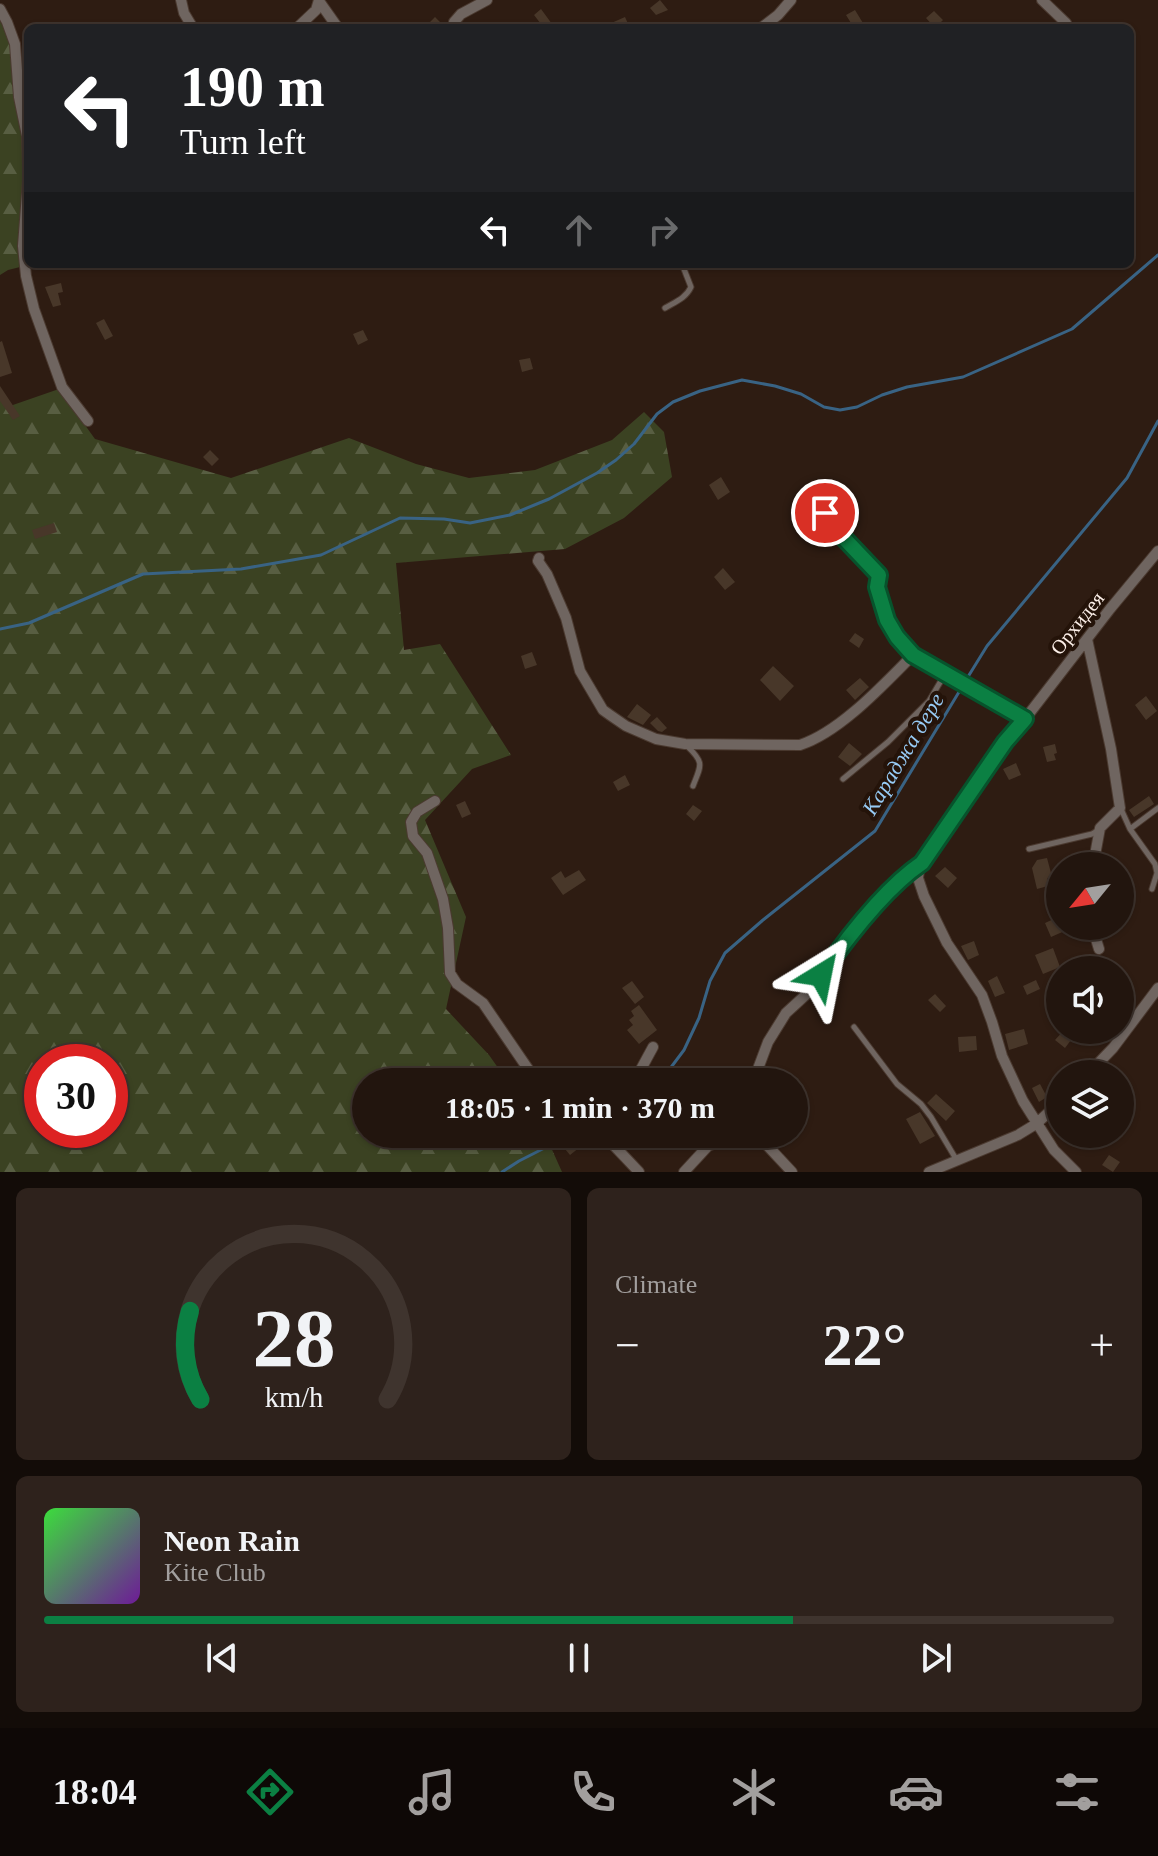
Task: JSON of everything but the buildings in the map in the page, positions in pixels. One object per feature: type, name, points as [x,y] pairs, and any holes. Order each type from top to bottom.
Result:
[{"type":"street","points":[[181,0],[191,24]]},
{"type":"street","points":[[454,24],[461,14],[487,0]]},
{"type":"street","points":[[766,24],[791,0]]},
{"type":"street","points":[[1042,0],[1066,24]]},
{"type":"street","points":[[301,24],[316,10],[319,1]]},
{"type":"street","points":[[319,1],[335,24]]},
{"type":"street","points":[[0,9],[15,44],[24,121]]},
{"type":"street","points":[[24,233],[24,256]]},
{"type":"street","points":[[25,268],[34,309],[62,387],[88,421]]},
{"type":"street","points":[[825,513],[879,575],[877,587],[887,620],[913,655],[1025,719]]},
{"type":"street","name":"Орхидея","points":[[758,1068],[768,1042],[786,1013],[810,991],[850,935],[907,873],[922,863],[1005,742],[1158,551]]},
{"type":"street","points":[[539,558],[566,618],[580,671],[603,710],[626,726],[656,739],[685,744],[800,745],[811,741],[869,699],[913,655]]},
{"type":"street","points":[[1087,639],[1111,749],[1120,808],[1100,828],[1096,852]]},
{"type":"street","points":[[435,801],[417,812],[411,822],[413,836],[427,853],[443,899],[450,973],[457,984],[483,1003],[527,1068]]},
{"type":"street","points":[[922,863],[918,878],[924,896],[947,943],[982,995],[1002,1056],[1036,1124],[1054,1150],[1076,1172]]},
{"type":"street","points":[[1096,940],[1099,949]]},
{"type":"street","points":[[1101,1060],[1158,988]]},
{"type":"street","points":[[642,1068],[653,1047]]},
{"type":"street","points":[[929,1172],[1018,1135],[1046,1115]]},
{"type":"street","points":[[616,1148],[639,1172]]},
{"type":"street","points":[[684,1172],[706,1148]]},
{"type":"street","points":[[770,1148],[792,1172]]},
{"type":"lane","points":[[665,308],[688,293],[691,287],[684,268]]},
{"type":"lane","points":[[843,779],[888,742],[929,701],[946,674]]},
{"type":"lane","points":[[685,744],[699,758],[701,766],[693,786]]},
{"type":"lane","points":[[1120,808],[1130,829],[1155,864],[1157,873],[1152,889]]},
{"type":"lane","points":[[1130,829],[1158,808]]},
{"type":"lane","points":[[1029,849],[1092,834],[1100,828]]},
{"type":"lane","points":[[854,1027],[897,1084],[931,1117],[952,1165]]},
{"type":"green space","points":[[0,21],[12,43],[24,100],[24,240],[20,267],[0,275]]},
{"type":"green space","points":[[59,389],[95,439],[231,478],[349,438],[416,464],[469,478],[535,470],[612,440],[644,412],[664,432],[672,477],[624,518],[565,549],[396,563],[404,650],[440,644],[511,755],[472,769],[425,820],[466,917],[446,1009],[498,1068],[352,1068],[352,1148],[551,1148],[562,1172],[0,1172],[0,397],[10,406]]},
{"type":"waterway","points":[[0,629],[29,623],[143,574],[241,569],[321,555],[400,518],[470,523],[510,515],[549,499],[616,460],[634,444],[657,414],[673,402],[742,380],[775,386],[801,394],[824,407],[840,410],[857,407],[907,387],[963,377],[1072,329],[1158,255]]},
{"type":"waterway","name":"Караджа дере","points":[[966,680],[987,646],[1127,478],[1158,421]]},
{"type":"waterway","name":"Караджа дере","points":[[670,1068],[684,1050],[699,1018],[710,981],[725,953],[875,831],[962,687]]},
{"type":"waterway","name":"Караджа дере","points":[[502,1172],[545,1148]]},
{"type":"route","points":[[821,975],[850,935],[907,873],[922,863],[1005,742],[1025,719],[913,655],[887,620],[877,587],[879,575],[825,513]]}]
